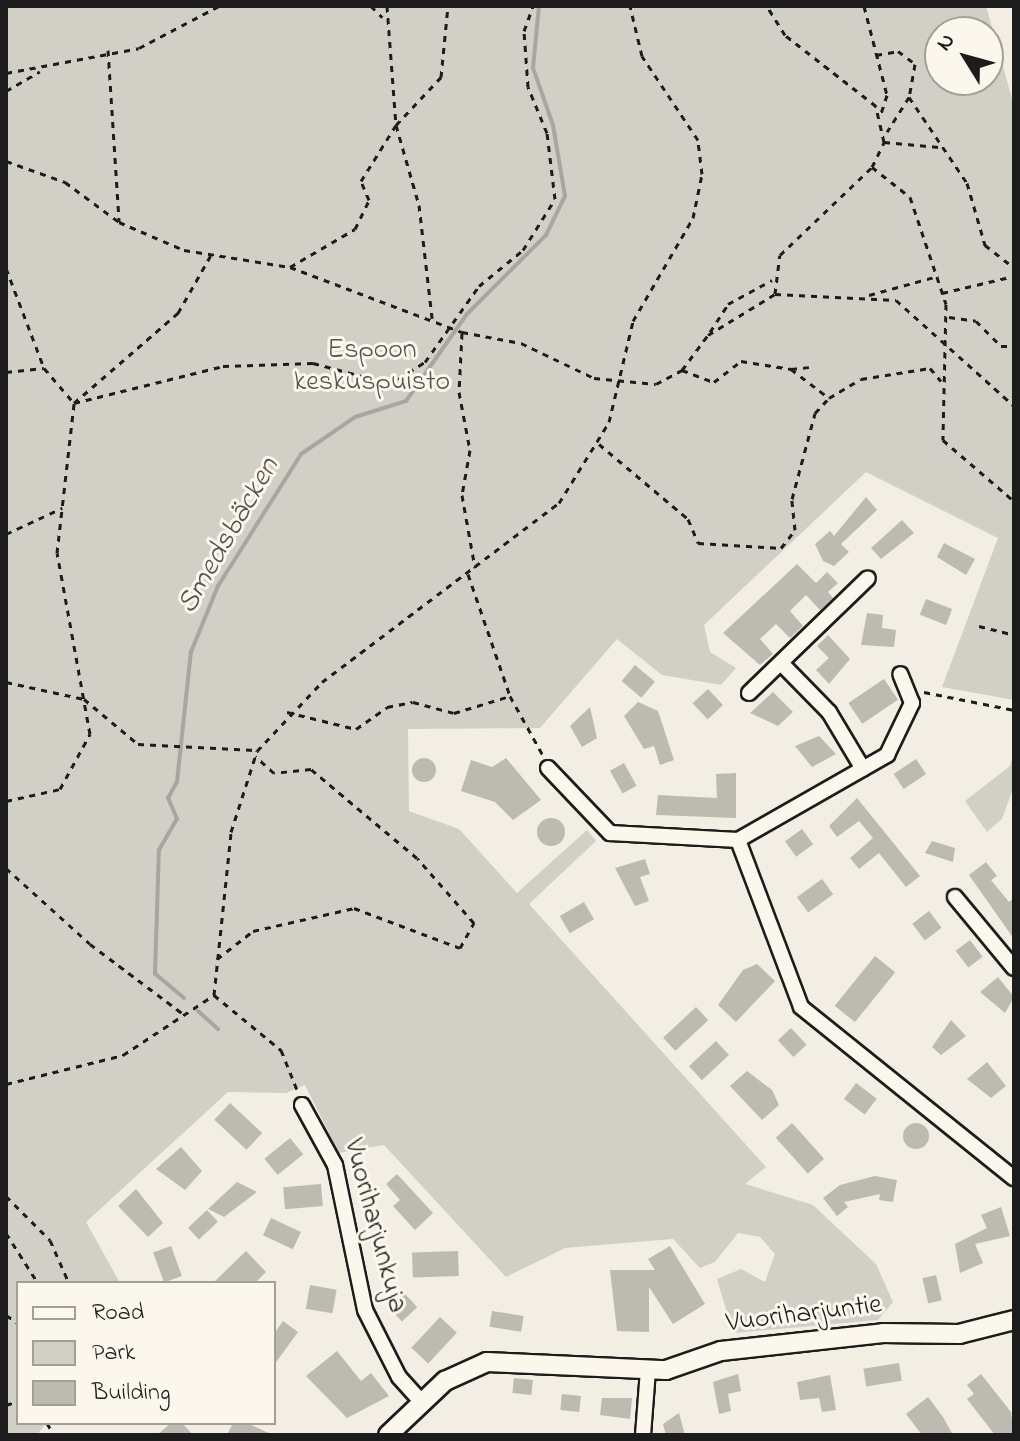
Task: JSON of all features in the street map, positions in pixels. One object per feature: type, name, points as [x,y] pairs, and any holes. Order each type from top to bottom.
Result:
[{"type":"street","points":[[749,693],[868,578]]},
{"type":"street","points":[[781,663],[829,712],[863,769]]},
{"type":"street","points":[[548,768],[610,833],[738,840],[863,769],[899,739],[912,689],[900,674]]},
{"type":"street","points":[[738,840],[801,1007],[1014,1178]]},
{"type":"street","points":[[955,897],[1014,968]]},
{"type":"street","name":"Vuoriharjunkuja","points":[[302,1105],[335,1165],[365,1310],[420,1400]]},
{"type":"street","name":"Vuoriharjuntie","points":[[388,1435],[420,1400],[465,1368],[503,1360],[648,1370],[691,1366],[721,1351],[883,1333],[959,1334],[1014,1320]]},
{"type":"street","points":[[643,1435],[648,1370]]},
{"type":"path","points":[[6,91],[40,71],[108,50],[139,48],[219,6]]},
{"type":"path","points":[[371,6],[382,17],[398,86],[396,125],[419,205],[432,318]]},
{"type":"path","points":[[382,17],[387,6]]},
{"type":"path","points":[[290,267],[355,229],[369,200],[361,181],[396,125],[441,77],[448,6]]},
{"type":"path","points":[[74,403],[223,366],[313,363],[362,376],[378,392],[425,362],[479,286],[523,250],[555,199],[547,133],[528,87],[524,31],[533,6]]},
{"type":"path","points":[[214,995],[231,832],[256,753],[287,712],[559,503],[599,444],[641,299],[693,218],[702,174],[698,140],[642,56],[630,6]]},
{"type":"path","points":[[767,6],[785,35],[880,116],[887,132]]},
{"type":"path","points":[[864,6],[887,95],[880,116]]},
{"type":"path","points":[[108,50],[119,222]]},
{"type":"path","points":[[775,294],[772,280],[780,255],[872,167],[887,132],[909,97],[915,64],[898,51],[876,55]]},
{"type":"path","points":[[6,73],[40,71]]},
{"type":"path","points":[[909,97],[939,147],[967,183],[985,245],[1014,268]]},
{"type":"path","points":[[884,142],[939,147]]},
{"type":"path","points":[[6,161],[65,182],[119,222],[211,255],[290,267],[432,318],[462,332],[498,335],[594,378],[656,384],[682,370],[728,304],[772,280]]},
{"type":"path","points":[[872,167],[910,197],[938,276],[947,317],[941,381],[943,440],[1014,501]]},
{"type":"path","points":[[6,801],[60,789],[90,734],[57,553],[74,403],[178,313],[211,255]]},
{"type":"path","points":[[6,268],[44,368],[74,403]]},
{"type":"path","points":[[866,296],[898,281],[938,276]]},
{"type":"path","points":[[942,293],[1014,276]]},
{"type":"path","points":[[708,335],[775,294],[866,296],[896,300],[945,338],[1014,406]]},
{"type":"path","points":[[947,317],[976,321],[1001,346],[1014,346]]},
{"type":"path","points":[[462,332],[459,392],[470,436],[462,495],[475,568]]},
{"type":"path","points":[[682,370],[714,382],[741,361],[791,369],[809,367]]},
{"type":"path","points":[[6,372],[44,368]]},
{"type":"path","points":[[599,444],[688,519],[698,543],[781,548],[795,530],[792,499],[815,413],[829,398],[861,379],[930,368],[941,381]]},
{"type":"path","points":[[791,369],[829,398]]},
{"type":"path","points":[[6,534],[62,508]]},
{"type":"path","points":[[468,574],[510,696],[548,768]]},
{"type":"path","points":[[979,626],[1014,635]]},
{"type":"path","points":[[6,682],[84,699],[138,744],[256,753],[274,773],[311,769],[417,858],[474,923],[460,948],[354,908],[253,931],[217,959]]},
{"type":"path","points":[[912,689],[1014,710]]},
{"type":"path","points":[[287,712],[356,729],[387,707],[413,702],[454,713],[510,696]]},
{"type":"path","points":[[6,868],[90,944],[182,1013]]},
{"type":"path","points":[[6,1084],[123,1055],[182,1013],[214,995]]},
{"type":"path","points":[[214,995],[281,1050],[302,1105]]},
{"type":"path","points":[[6,1196],[50,1240],[68,1281]]},
{"type":"path","points":[[6,1233],[37,1281]]},
{"type":"green space","name":"Espoon keskuspuisto","points":[[6,6],[986,6],[989,16],[924,16],[924,96],[1004,96],[1004,70],[1014,106],[1014,700],[942,687],[998,538],[866,472],[704,625],[710,652],[736,668],[721,685],[662,675],[617,639],[540,728],[408,729],[409,811],[459,829],[517,893],[587,830],[596,841],[529,904],[766,1167],[745,1184],[813,1205],[876,1264],[893,1302],[878,1320],[733,1333],[717,1279],[741,1269],[765,1282],[775,1254],[760,1237],[738,1233],[715,1262],[700,1268],[673,1239],[565,1248],[506,1277],[384,1145],[339,1153],[305,1085],[286,1093],[228,1092],[86,1222],[119,1281],[16,1281],[16,1425],[44,1425],[37,1435],[6,1435]]},
{"type":"green space","points":[[1014,754],[1014,786],[1002,819],[987,832],[965,801],[1010,766]]},
{"type":"building","points":[[866,497],[877,510],[841,544],[849,552],[834,566],[823,561],[815,544],[830,531],[834,536]]},
{"type":"building","points":[[902,520],[914,533],[881,559],[871,548]]},
{"type":"building","points":[[944,543],[975,559],[966,575],[937,557]]},
{"type":"building","points":[[797,564],[816,583],[827,572],[838,583],[828,592],[833,598],[820,610],[806,595],[790,611],[803,626],[790,638],[776,624],[760,639],[773,654],[760,665],[723,633]]},
{"type":"building","points":[[926,599],[952,609],[946,625],[920,615]]},
{"type":"building","points":[[867,613],[883,615],[882,628],[896,630],[894,647],[861,645]]},
{"type":"building","points":[[828,635],[850,659],[829,684],[816,670],[829,658],[817,646]]},
{"type":"building","points":[[635,665],[655,682],[641,698],[622,681]]},
{"type":"building","points":[[884,679],[898,700],[862,724],[848,703]]},
{"type":"building","points":[[708,689],[723,705],[708,719],[693,703]]},
{"type":"building","points":[[773,692],[793,712],[778,726],[750,713]]},
{"type":"building","points":[[638,702],[658,711],[674,760],[660,765],[654,746],[644,749],[624,716]]},
{"type":"building","points":[[590,707],[597,738],[582,747],[570,726]]},
{"type":"building","points":[[819,736],[836,754],[812,767],[795,746]]},
{"type":"building","points":[[424,758],[433,761],[436,770],[433,779],[424,782],[415,779],[412,770],[415,761]]},
{"type":"building","points":[[506,758],[541,800],[513,820],[495,802],[461,791],[471,760],[492,767]]},
{"type":"building","points":[[916,759],[926,774],[904,789],[894,774]]},
{"type":"building","points":[[624,763],[637,786],[623,793],[610,771]]},
{"type":"building","points":[[736,773],[736,818],[656,815],[658,795],[717,798],[716,774]]},
{"type":"building","points":[[857,798],[920,876],[906,887],[879,853],[859,869],[850,858],[873,838],[859,821],[837,837],[829,826]]},
{"type":"building","points":[[551,818],[561,822],[565,832],[561,842],[551,846],[541,842],[537,832],[541,822]]},
{"type":"building","points":[[802,829],[813,844],[796,857],[785,841]]},
{"type":"building","points":[[932,841],[955,848],[953,862],[925,853]]},
{"type":"building","points":[[645,859],[650,874],[640,877],[649,901],[635,906],[615,868]]},
{"type":"building","points":[[986,862],[997,876],[991,880],[1009,902],[1014,898],[1014,939],[969,875]]},
{"type":"building","points":[[822,879],[833,894],[808,913],[797,897]]},
{"type":"building","points":[[584,902],[594,919],[570,933],[560,916]]},
{"type":"building","points":[[929,911],[942,928],[925,940],[912,924]]},
{"type":"building","points":[[970,940],[983,957],[968,968],[956,951]]},
{"type":"building","points":[[875,956],[895,972],[855,1022],[835,1006]]},
{"type":"building","points":[[757,964],[775,981],[736,1022],[718,1005],[743,970]]},
{"type":"building","points":[[998,977],[1014,997],[1005,1013],[980,992]]},
{"type":"building","points":[[696,1007],[708,1020],[675,1051],[663,1038]]},
{"type":"building","points":[[951,1020],[966,1036],[941,1055],[932,1047]]},
{"type":"building","points":[[791,1028],[807,1045],[794,1057],[778,1040]]},
{"type":"building","points":[[716,1041],[729,1055],[702,1080],[689,1066]]},
{"type":"building","points":[[987,1062],[1006,1086],[991,1098],[967,1079]]},
{"type":"building","points":[[747,1071],[772,1090],[779,1105],[762,1120],[730,1086]]},
{"type":"building","points":[[856,1083],[877,1099],[865,1115],[844,1099]]},
{"type":"building","points":[[230,1103],[262,1133],[246,1150],[214,1120]]},
{"type":"building","points":[[792,1123],[824,1159],[808,1173],[776,1138]]},
{"type":"building","points":[[916,1123],[925,1127],[929,1136],[925,1145],[916,1149],[907,1145],[903,1136],[907,1127]]},
{"type":"building","points":[[290,1138],[303,1154],[278,1175],[264,1159]]},
{"type":"building","points":[[181,1147],[202,1171],[185,1190],[156,1169]]},
{"type":"building","points":[[397,1174],[433,1213],[415,1230],[393,1206],[400,1200],[386,1184]]},
{"type":"building","points":[[875,1176],[897,1180],[893,1202],[879,1200],[880,1194],[844,1202],[848,1207],[837,1216],[823,1198],[840,1185]]},
{"type":"building","points":[[237,1182],[257,1192],[224,1217],[208,1209]]},
{"type":"building","points":[[321,1184],[323,1206],[285,1209],[283,1187]]},
{"type":"building","points":[[136,1189],[163,1223],[148,1237],[118,1206]]},
{"type":"building","points":[[1001,1207],[1010,1236],[975,1244],[983,1263],[960,1273],[955,1244],[987,1228],[981,1215]]},
{"type":"building","points":[[207,1210],[218,1222],[199,1239],[188,1228]]},
{"type":"building","points":[[271,1218],[301,1232],[293,1249],[263,1235]]},
{"type":"building","points":[[171,1246],[182,1276],[164,1281],[153,1252]]},
{"type":"building","points":[[670,1246],[705,1304],[673,1324],[649,1287],[649,1332],[617,1331],[610,1270],[655,1270],[648,1259]]},
{"type":"building","points":[[246,1251],[266,1272],[257,1281],[215,1281]]},
{"type":"building","points":[[458,1251],[459,1276],[413,1278],[412,1253]]},
{"type":"building","points":[[936,1275],[942,1300],[928,1303],[922,1278]]},
{"type":"building","points":[[310,1285],[337,1290],[332,1313],[306,1309]]},
{"type":"building","points":[[405,1294],[417,1307],[402,1321],[390,1308]]},
{"type":"building","points":[[492,1311],[524,1316],[521,1332],[489,1327]]},
{"type":"building","points":[[440,1317],[457,1333],[428,1363],[411,1348]]},
{"type":"building","points":[[283,1321],[298,1332],[276,1362],[276,1331]]},
{"type":"building","points":[[337,1351],[361,1381],[371,1373],[389,1396],[347,1418],[306,1376]]},
{"type":"building","points":[[899,1363],[902,1381],[866,1386],[863,1369]]},
{"type":"building","points":[[738,1374],[741,1391],[728,1394],[731,1411],[719,1414],[713,1382]]},
{"type":"building","points":[[981,1374],[1011,1412],[1014,1435],[995,1435],[967,1399],[974,1394],[967,1385]]},
{"type":"building","points":[[830,1375],[836,1410],[822,1412],[819,1398],[800,1400],[797,1382]]},
{"type":"building","points":[[514,1378],[533,1380],[531,1395],[512,1393]]},
{"type":"building","points":[[562,1394],[581,1396],[579,1412],[560,1410]]},
{"type":"building","points":[[928,1397],[953,1435],[922,1435],[906,1414]]},
{"type":"building","points":[[602,1398],[632,1398],[630,1419],[600,1415]]},
{"type":"building","points":[[679,1413],[685,1435],[666,1435],[663,1424]]},
{"type":"building","points":[[169,1425],[184,1425],[193,1435],[157,1435]]},
{"type":"building","points":[[232,1425],[251,1425],[273,1435],[227,1435]]},
{"type":"waterway","name":"Smedsbäcken","points":[[184,998],[155,974],[159,850],[177,819],[168,798],[177,782],[191,652],[218,586],[301,454],[355,417],[406,401],[467,314],[546,235],[565,196],[553,125],[533,68],[539,6]]},
{"type":"waterway","name":"Smedsbäcken","points":[[198,1011],[218,1029]]}]
